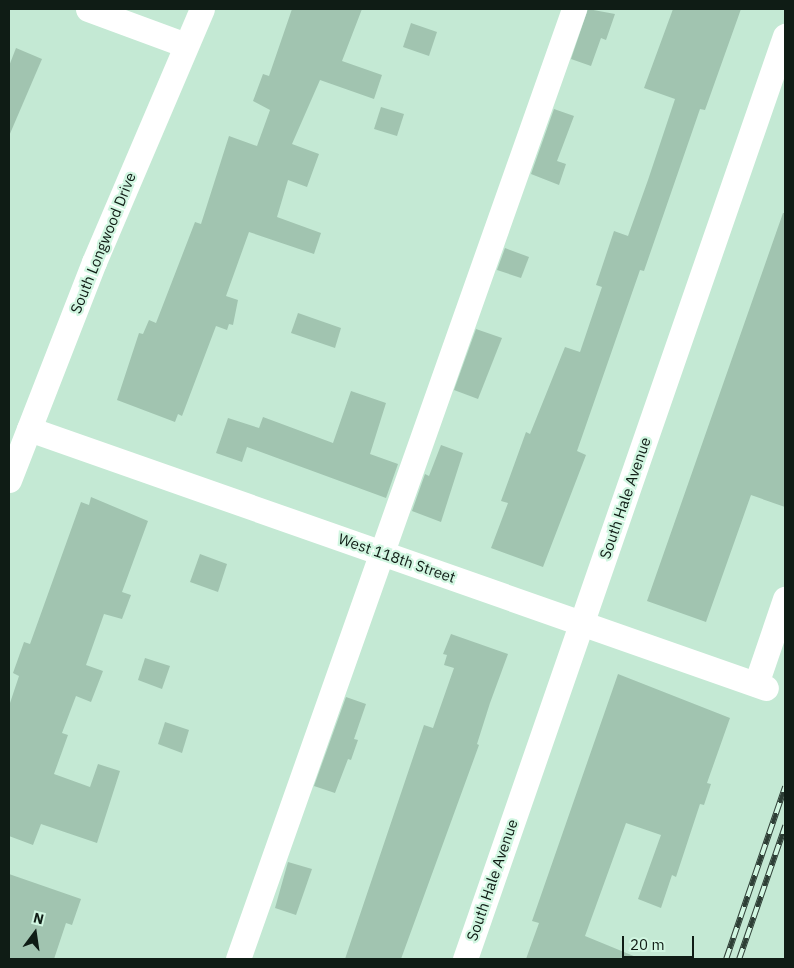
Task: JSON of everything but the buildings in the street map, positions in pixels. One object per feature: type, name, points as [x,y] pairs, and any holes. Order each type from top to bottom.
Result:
[{"type":"street","points":[[88,9],[186,45]]},
{"type":"street","name":"South Longwood Drive","points":[[10,470],[29,429],[97,253],[202,9]]},
{"type":"street","points":[[238,959],[574,9]]},
{"type":"street","name":"South Hale Avenue","points":[[465,959],[785,36]]},
{"type":"street","name":"West 118th Street","points":[[29,429],[761,686],[785,600]]},
{"type":"railway","points":[[726,959],[785,787]]},
{"type":"railway","points":[[739,959],[785,826]]}]
